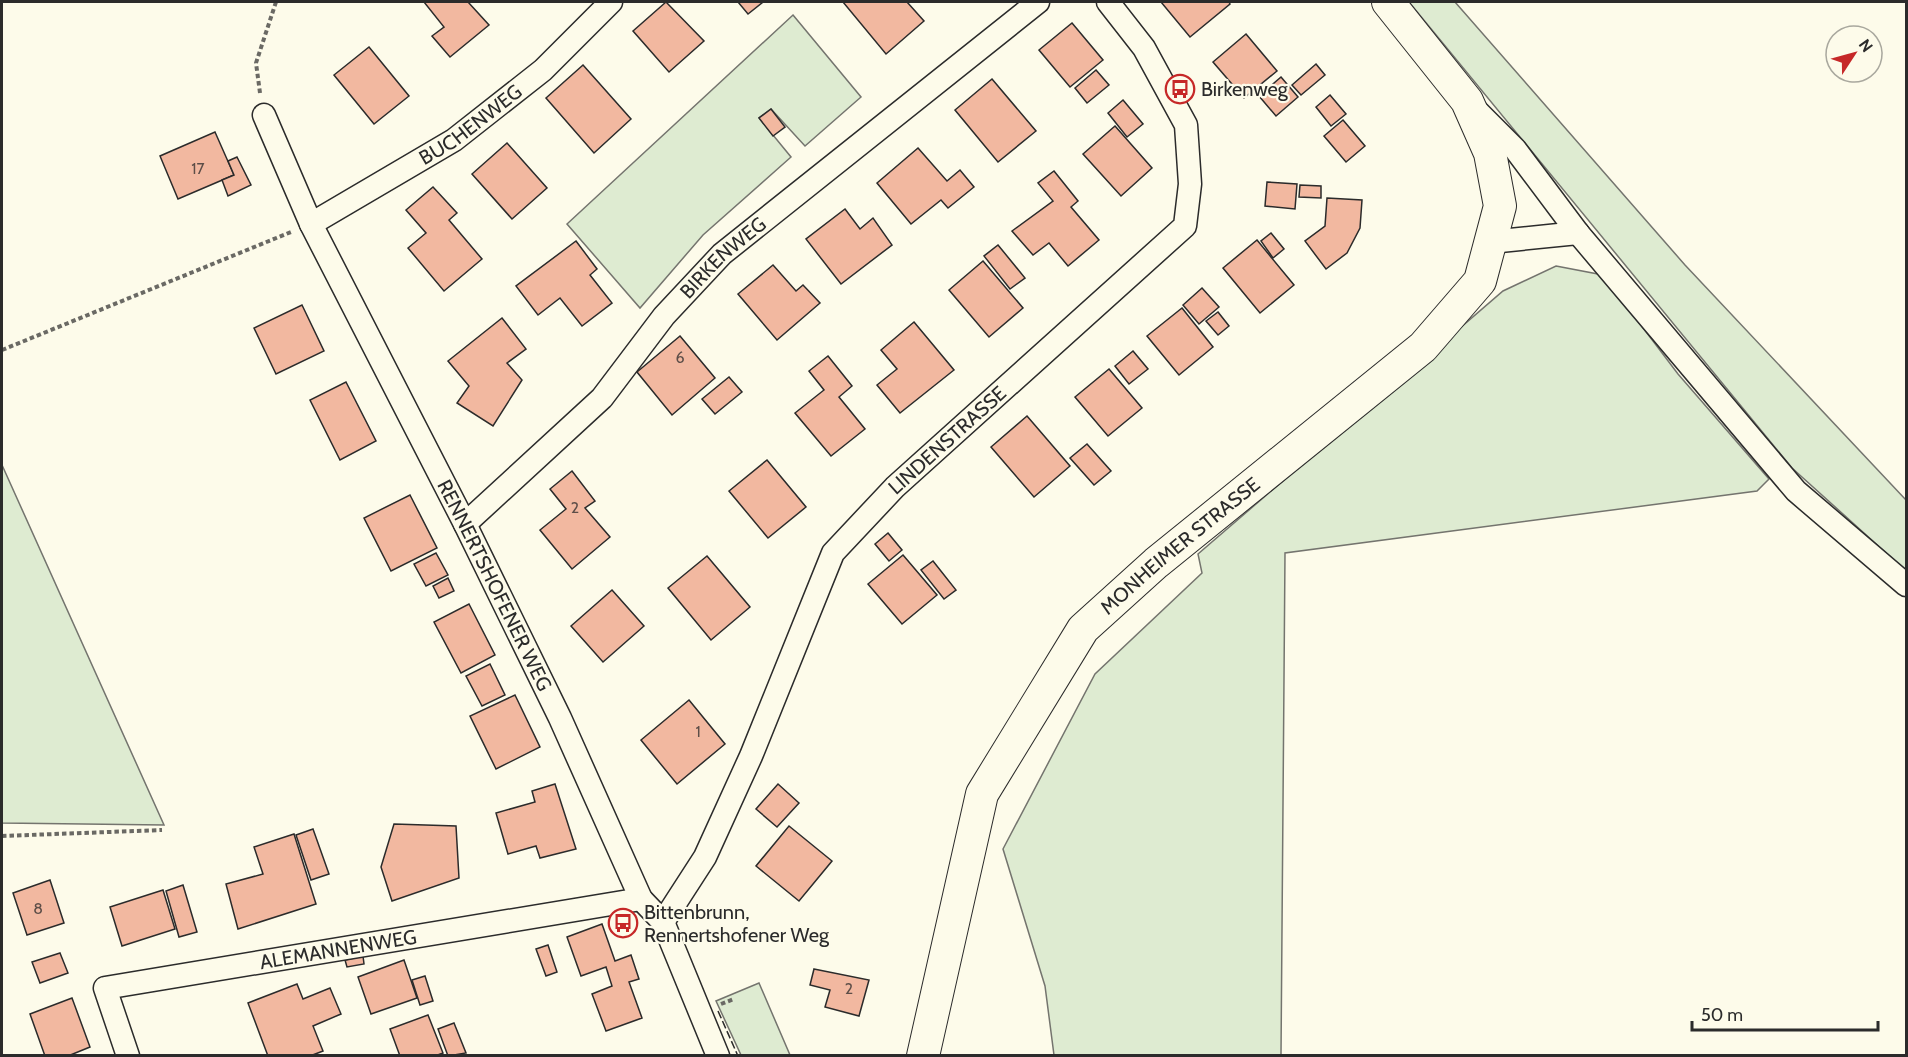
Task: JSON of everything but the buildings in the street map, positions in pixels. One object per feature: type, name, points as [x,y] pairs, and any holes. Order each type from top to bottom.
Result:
[{"type":"main road","name":"MONHEIMER STRASSE","points":[[923,1056],[982,795],[1083,629],[1156,563],[1423,347],[1480,281],[1500,206],[1490,153],[1467,101],[1388,2]]},
{"type":"street","name":"BUCHENWEG","points":[[311,224],[454,140],[543,70],[611,2]]},
{"type":"street","name":"BIRKENWEG","points":[[465,524],[602,398],[664,316],[722,254],[1038,2]]},
{"type":"street","name":"LINDENSTRASSE","points":[[663,922],[705,857],[751,756],[833,553],[895,487],[1185,226],[1190,184],[1186,125],[1144,48],[1108,2]]},
{"type":"street","points":[[1467,101],[1515,149],[1578,233],[1796,491],[1906,585]]},
{"type":"street","name":"RENNERTSHOFENER WEG","points":[[264,116],[311,224],[465,524],[560,718],[641,899],[663,922],[718,1056]]},
{"type":"street","points":[[1490,242],[1578,233]]},
{"type":"street","name":"ALEMANNENWEG","points":[[128,1056],[105,987],[641,899]]},
{"type":"path","points":[[264,116],[256,63],[276,2]]},
{"type":"path","points":[[2,350],[311,224]]},
{"type":"path","points":[[2,836],[162,830]]},
{"type":"green space","points":[[1409,2],[1455,2],[1685,265],[1906,500],[1906,571],[1792,468]]},
{"type":"green space","points":[[793,15],[861,97],[805,146],[771,109],[759,118],[791,157],[703,235],[640,308],[567,224]]},
{"type":"green space","points":[[1556,266],[1603,275],[1678,374],[1769,479],[1757,491],[1285,553],[1281,1055],[1054,1055],[1045,986],[1003,849],[1095,674],[1202,573],[1198,554],[1503,291]]},
{"type":"green space","points":[[2,465],[164,825],[2,823]]},
{"type":"green space","points":[[759,983],[790,1055],[741,1055],[716,1001]]},
{"type":"fence","points":[[718,1011],[738,1056]]},
{"type":"place","name":"Birkenweg","points":[[1180,89]]},
{"type":"place","name":"Bittenbrunn, Rennertshofener Weg","points":[[623,923]]}]
